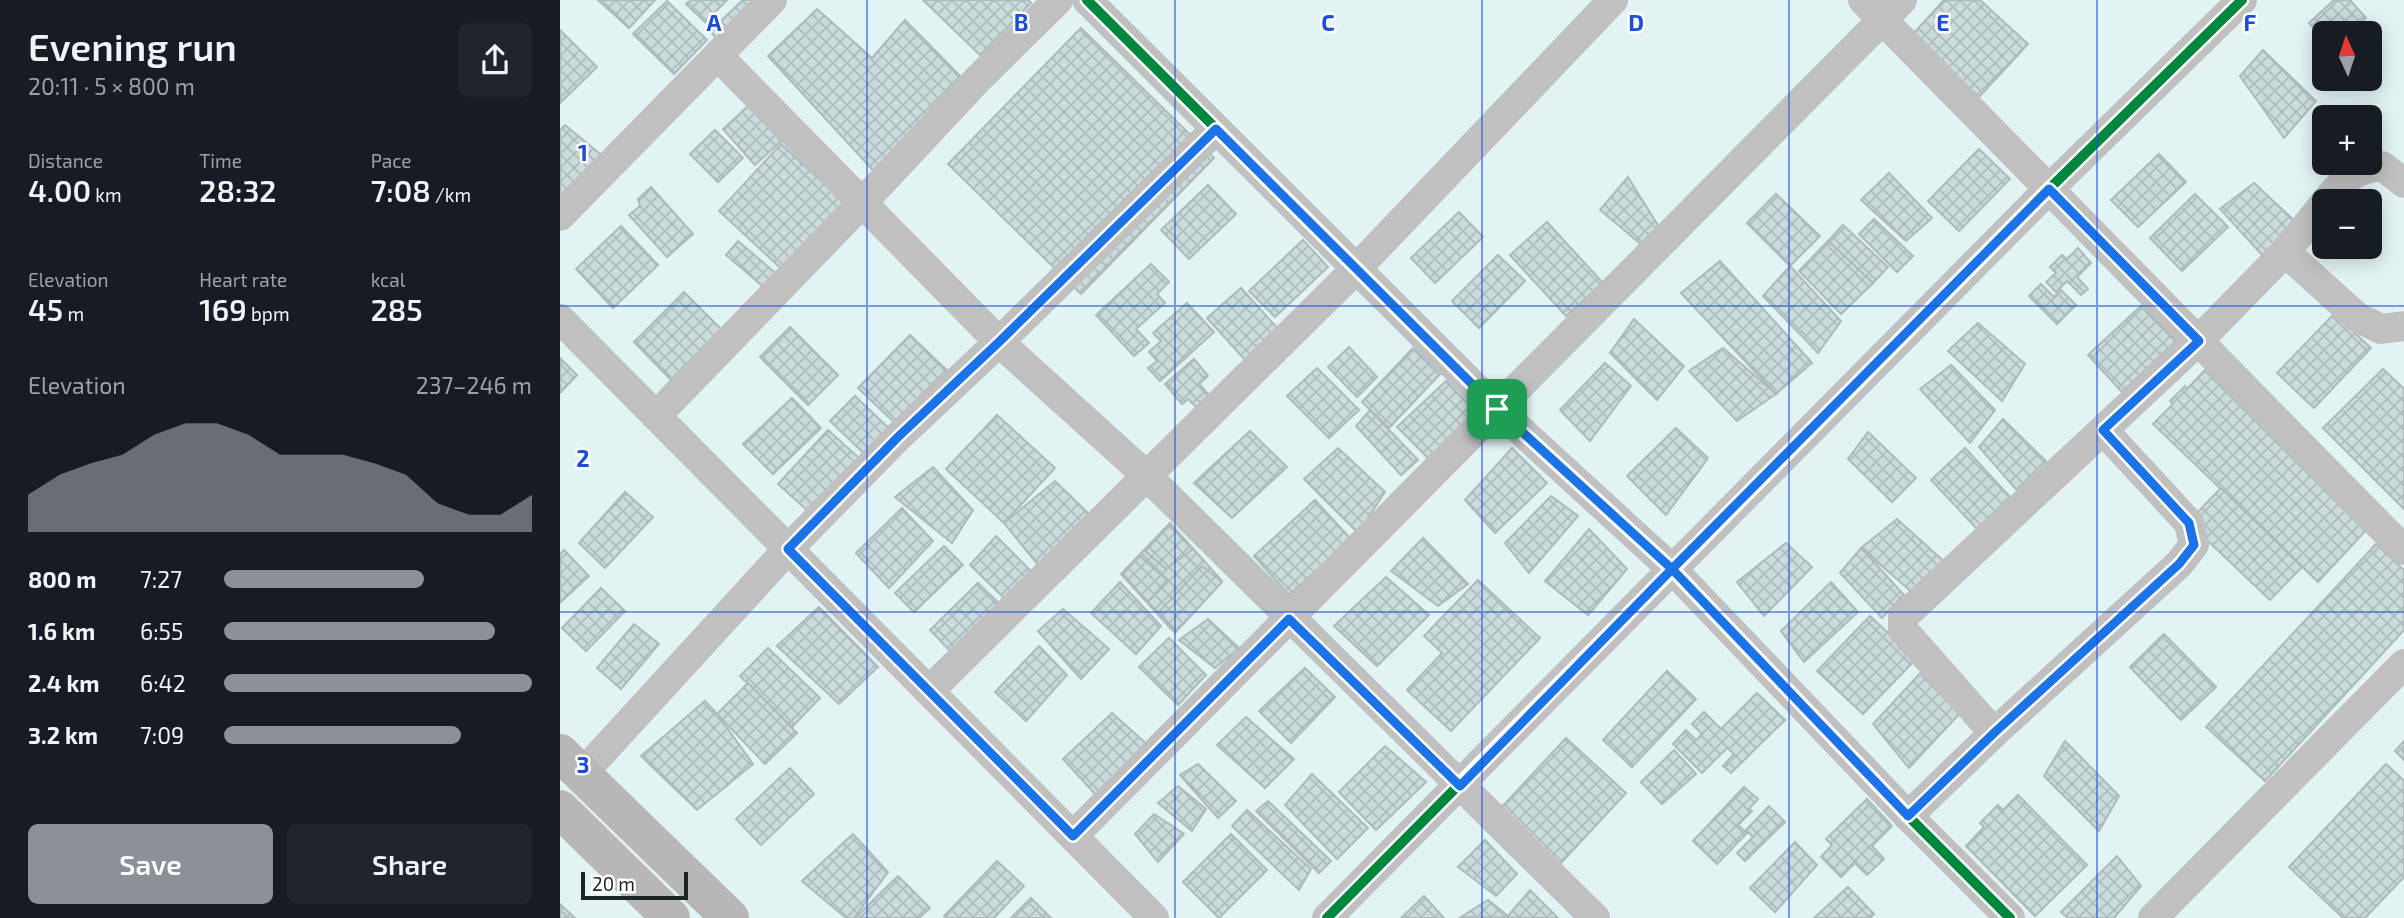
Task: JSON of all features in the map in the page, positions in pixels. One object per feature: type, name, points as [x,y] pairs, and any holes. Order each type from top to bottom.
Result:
[{"type":"street","points":[[560,216],[772,0]]},
{"type":"street","points":[[656,415],[977,80],[1058,0]]},
{"type":"street","points":[[1087,0],[1497,409],[1672,569],[1908,816],[2010,918]]},
{"type":"street","points":[[929,691],[1357,268],[1613,0]]},
{"type":"street","points":[[1327,918],[2049,189],[2242,0]]},
{"type":"street","points":[[1073,836],[1497,409],[1882,6],[2049,189],[2404,550]]},
{"type":"street","points":[[718,55],[999,342],[1147,476],[1595,918]]},
{"type":"street","points":[[730,918],[571,764],[898,437],[1216,129]]},
{"type":"street","points":[[2336,189],[2346,177],[2366,167],[2382,166],[2404,183]]},
{"type":"street","points":[[1994,733],[1903,630],[1903,617],[2199,341],[2285,252],[2312,219]]},
{"type":"street","points":[[2285,252],[2357,317],[2381,329],[2404,326]]},
{"type":"street","points":[[560,319],[1154,918]]},
{"type":"street","points":[[1908,816],[1994,733],[2179,564],[2194,545],[2189,523],[2103,430]]},
{"type":"street","points":[[2153,918],[2404,664]]},
{"type":"street","points":[[560,809],[671,918]]},
{"type":"building","points":[[598,0],[655,0],[629,28]]},
{"type":"building","points":[[691,0],[727,0],[705,22],[686,4]]},
{"type":"building","points":[[743,0],[750,0],[760,10],[722,45],[710,31]]},
{"type":"building","points":[[923,0],[1028,0],[1031,3],[980,55]]},
{"type":"building","points":[[1944,0],[1980,0],[2028,44],[1979,97],[1912,35]]},
{"type":"building","points":[[2334,0],[2350,0],[2366,18],[2363,21],[2312,21],[2312,26],[2309,23]]},
{"type":"building","points":[[667,1],[707,40],[674,74],[633,34]]},
{"type":"building","points":[[817,9],[872,58],[905,20],[971,87],[881,179],[768,56]]},
{"type":"building","points":[[1081,28],[1214,158],[1081,294],[948,164]]},
{"type":"building","points":[[560,30],[597,67],[560,103]]},
{"type":"building","points":[[2263,50],[2316,101],[2284,138],[2240,76]]},
{"type":"building","points":[[748,106],[781,141],[755,165],[723,129]]},
{"type":"building","points":[[565,125],[605,158],[560,203],[560,130]]},
{"type":"building","points":[[715,130],[743,158],[718,182],[690,154]]},
{"type":"building","points":[[781,144],[847,205],[785,272],[719,211]]},
{"type":"building","points":[[1979,149],[2010,179],[1959,231],[1928,201]]},
{"type":"building","points":[[2159,154],[2186,182],[2138,227],[2111,200]]},
{"type":"building","points":[[1889,173],[1932,218],[1906,241],[1861,200]]},
{"type":"building","points":[[1628,177],[1659,227],[1643,246],[1600,210]]},
{"type":"building","points":[[2254,183],[2297,223],[2262,255],[2220,209]]},
{"type":"building","points":[[1208,185],[1236,214],[1189,259],[1161,230]]},
{"type":"building","points":[[651,187],[693,234],[667,257],[629,215],[640,206],[638,199]]},
{"type":"building","points":[[1776,194],[1820,236],[1790,266],[1747,223]]},
{"type":"building","points":[[2195,194],[2228,227],[2182,271],[2150,238]]},
{"type":"building","points":[[1459,212],[1483,237],[1435,283],[1411,258]]},
{"type":"building","points":[[1874,219],[1913,256],[1897,272],[1859,234]]},
{"type":"building","points":[[1547,222],[1603,283],[1566,316],[1510,255]]},
{"type":"building","points":[[1843,225],[1888,267],[1873,283],[1828,241]]},
{"type":"building","points":[[621,226],[658,265],[613,308],[576,269]]},
{"type":"building","points":[[1303,240],[1328,267],[1275,317],[1249,291]]},
{"type":"building","points":[[738,241],[779,276],[767,290],[726,255]]},
{"type":"building","points":[[1828,241],[1873,283],[1841,314],[1799,271]]},
{"type":"building","points":[[2078,248],[2091,263],[2077,277],[2088,289],[2081,295],[2067,281],[2056,292],[2046,282],[2056,273],[2050,267],[2062,255],[2067,259]]},
{"type":"building","points":[[1498,255],[1525,281],[1479,328],[1452,301]]},
{"type":"building","points":[[1720,261],[1812,363],[1776,394],[1681,293]]},
{"type":"building","points":[[1151,264],[1169,282],[1157,294],[1165,303],[1136,329],[1149,343],[1134,356],[1096,315]]},
{"type":"building","points":[[1790,266],[1841,321],[1818,353],[1763,296]]},
{"type":"building","points":[[2041,284],[2054,297],[2061,290],[2076,305],[2057,324],[2029,296]]},
{"type":"building","points":[[1241,288],[1281,332],[1247,362],[1207,318]]},
{"type":"building","points":[[684,292],[726,334],[675,384],[634,342]]},
{"type":"building","points":[[1187,303],[1214,332],[1160,381],[1148,368],[1157,361],[1149,352],[1161,341],[1153,333]]},
{"type":"building","points":[[2142,305],[2176,341],[2122,392],[2088,355]]},
{"type":"building","points":[[2334,314],[2371,348],[2314,408],[2277,373]]},
{"type":"building","points":[[1634,319],[1684,366],[1657,400],[1610,353]]},
{"type":"building","points":[[1978,323],[2025,364],[2002,401],[1948,351]]},
{"type":"building","points":[[790,327],[838,375],[808,405],[760,357]]},
{"type":"building","points":[[910,335],[950,373],[899,427],[858,388]]},
{"type":"building","points":[[1349,347],[1377,377],[1357,397],[1328,367]]},
{"type":"building","points":[[1413,348],[1441,373],[1389,428],[1362,402]]},
{"type":"building","points":[[1723,348],[1776,394],[1737,421],[1689,371]]},
{"type":"building","points":[[560,358],[577,375],[560,393]]},
{"type":"building","points":[[1194,359],[1208,376],[1199,384],[1209,395],[1196,407],[1188,399],[1182,404],[1165,384]]},
{"type":"building","points":[[1605,363],[1631,386],[1590,441],[1560,410]]},
{"type":"building","points":[[1951,365],[1995,410],[1970,443],[1920,389]]},
{"type":"building","points":[[1317,368],[1359,410],[1329,438],[1287,396]]},
{"type":"building","points":[[2206,369],[2370,526],[2318,582],[2153,424],[2173,404],[2170,401],[2185,386],[2187,389]]},
{"type":"building","points":[[2383,369],[2404,389],[2404,509],[2323,428]]},
{"type":"building","points":[[1446,381],[1476,412],[1428,458],[1397,427]]},
{"type":"building","points":[[855,396],[898,437],[873,462],[830,421]]},
{"type":"building","points":[[792,398],[821,428],[773,474],[743,444]]},
{"type":"building","points":[[1370,410],[1418,460],[1401,475],[1356,426]]},
{"type":"building","points":[[997,415],[1055,468],[1004,523],[946,469]]},
{"type":"building","points":[[2003,419],[2050,465],[2021,495],[1979,447]]},
{"type":"building","points":[[1676,428],[1708,458],[1666,515],[1627,476]]},
{"type":"building","points":[[828,430],[859,458],[809,512],[778,484]]},
{"type":"building","points":[[1250,431],[1287,467],[1232,518],[1194,483]]},
{"type":"building","points":[[1868,432],[1916,478],[1892,502],[1848,459]]},
{"type":"building","points":[[1338,448],[1385,492],[1358,533],[1304,479]]},
{"type":"building","points":[[1512,448],[1547,483],[1495,533],[1465,500]]},
{"type":"building","points":[[1965,448],[2012,499],[1978,530],[1931,480]]},
{"type":"building","points":[[933,467],[973,510],[952,543],[895,497]]},
{"type":"building","points":[[1055,481],[1089,514],[1038,565],[1004,523]]},
{"type":"building","points":[[2221,488],[2302,567],[2270,600],[2188,522]]},
{"type":"building","points":[[625,492],[653,517],[605,568],[579,543]]},
{"type":"building","points":[[1551,496],[1578,516],[1529,573],[1505,543]]},
{"type":"building","points":[[1315,500],[1351,539],[1289,595],[1254,556]]},
{"type":"building","points":[[902,508],[933,541],[889,588],[856,553]]},
{"type":"building","points":[[1897,519],[1948,565],[1914,594],[1861,548]]},
{"type":"building","points":[[1170,523],[1222,581],[1173,631],[1121,574]]},
{"type":"building","points":[[1169,526],[1193,549],[1166,569],[1145,551]]},
{"type":"building","points":[[1589,529],[1627,569],[1588,615],[1545,581]]},
{"type":"building","points":[[996,536],[1030,570],[1008,602],[970,565]]},
{"type":"building","points":[[1423,538],[1468,584],[1438,606],[1391,571]]},
{"type":"building","points":[[1786,543],[1812,567],[1764,616],[1737,582]]},
{"type":"building","points":[[2376,544],[2404,570],[2404,630],[2265,781],[2206,727]]},
{"type":"building","points":[[944,546],[963,565],[914,612],[895,593]]},
{"type":"building","points":[[1861,548],[1904,595],[1882,618],[1840,573]]},
{"type":"building","points":[[564,550],[589,576],[560,603],[560,554]]},
{"type":"building","points":[[1140,556],[1167,580],[1148,602],[1123,574]]},
{"type":"building","points":[[1202,566],[1222,582],[1175,633],[1160,611]]},
{"type":"building","points":[[1386,577],[1429,615],[1377,666],[1334,626]]},
{"type":"building","points":[[1478,580],[1540,638],[1451,731],[1407,690],[1442,653],[1424,636]]},
{"type":"building","points":[[1120,582],[1161,626],[1136,654],[1091,613]]},
{"type":"building","points":[[1831,582],[1858,612],[1804,662],[1781,631]]},
{"type":"building","points":[[978,583],[1003,607],[954,655],[930,630]]},
{"type":"building","points":[[601,588],[625,611],[586,651],[562,628]]},
{"type":"building","points":[[819,607],[878,667],[839,704],[777,646]]},
{"type":"building","points":[[1063,609],[1109,649],[1081,679],[1038,631]]},
{"type":"building","points":[[1870,616],[1916,659],[1863,714],[1817,671]]},
{"type":"building","points":[[1208,619],[1239,648],[1215,668],[1179,640]]},
{"type":"building","points":[[634,624],[659,644],[621,689],[597,668]]},
{"type":"building","points":[[2164,634],[2216,687],[2181,720],[2130,667]]},
{"type":"building","points":[[1169,638],[1206,675],[1178,705],[1139,667]]},
{"type":"building","points":[[1039,646],[1067,675],[1026,721],[995,692]]},
{"type":"building","points":[[768,648],[820,698],[792,727],[740,676]]},
{"type":"building","points":[[1305,668],[1335,697],[1291,743],[1259,711]]},
{"type":"building","points":[[1925,668],[1963,710],[1909,768],[1873,724]]},
{"type":"building","points":[[1667,671],[1696,699],[1632,767],[1603,740]]},
{"type":"building","points":[[748,683],[797,733],[765,764],[717,714]]},
{"type":"building","points":[[1757,693],[1785,720],[1731,773],[1723,766],[1734,754],[1727,748],[1702,773],[1673,744],[1686,730],[1696,740],[1702,734],[1692,724],[1704,712],[1721,729]]},
{"type":"building","points":[[705,701],[753,764],[697,810],[641,756]]},
{"type":"building","points":[[1112,713],[1149,746],[1096,795],[1063,759]]},
{"type":"building","points":[[1246,717],[1294,759],[1265,788],[1217,745]]},
{"type":"building","points":[[1566,738],[1626,793],[1560,864],[1500,809]]},
{"type":"building","points":[[2065,741],[2119,796],[2099,831],[2044,776]]},
{"type":"building","points":[[2404,741],[2404,760],[2395,751]]},
{"type":"building","points":[[1385,746],[1426,782],[1376,830],[1339,792]]},
{"type":"building","points":[[1674,750],[1696,774],[1662,804],[1641,782]]},
{"type":"building","points":[[1198,764],[1236,801],[1218,818],[1180,775]]},
{"type":"building","points":[[2386,764],[2404,781],[2404,877],[2365,918],[2343,918],[2289,867]]},
{"type":"building","points":[[790,768],[814,794],[761,845],[736,819]]},
{"type":"building","points":[[1312,774],[1368,828],[1337,859],[1285,805]]},
{"type":"building","points":[[1178,786],[1206,809],[1192,831],[1158,803]]},
{"type":"building","points":[[1744,787],[1758,799],[1749,809],[1752,811],[1738,825],[1747,833],[1717,864],[1693,841]]},
{"type":"building","points":[[2018,795],[2087,865],[2035,916],[1966,846],[1984,827],[1980,823],[1998,805],[2003,810]]},
{"type":"building","points":[[1867,799],[1892,826],[1872,846],[1884,859],[1867,875],[1855,863],[1841,877],[1821,857],[1832,845],[1826,839]]},
{"type":"building","points":[[1268,801],[1331,861],[1319,873],[1256,811]]},
{"type":"building","points":[[1769,806],[1785,822],[1745,861],[1737,853],[1753,837],[1746,830]]},
{"type":"building","points":[[1247,810],[1311,869],[1299,890],[1232,826]]},
{"type":"building","points":[[1154,814],[1184,834],[1158,862],[1135,834]]},
{"type":"building","points":[[853,834],[888,872],[854,918],[846,918],[802,881]]},
{"type":"building","points":[[1231,834],[1267,870],[1219,918],[1183,882]]},
{"type":"building","points":[[1485,840],[1517,874],[1496,896],[1458,867]]},
{"type":"building","points":[[1795,842],[1817,865],[1775,912],[1750,888]]},
{"type":"building","points":[[2117,856],[2141,886],[2114,918],[2068,918],[2061,912]]},
{"type":"building","points":[[997,861],[1024,886],[994,918],[944,916]]},
{"type":"building","points":[[898,876],[930,908],[919,918],[855,918]]},
{"type":"building","points":[[1848,887],[1874,914],[1870,918],[1814,918]]},
{"type":"building","points":[[1530,890],[1558,918],[1461,917],[1488,900],[1508,916]]},
{"type":"building","points":[[1424,896],[1444,918],[1401,918]]},
{"type":"building","points":[[1031,898],[1051,918],[1011,918]]},
{"type":"building","points":[[560,904],[575,918],[560,918]]},
{"type":"cycle path","points":[[1087,0],[1497,409],[1672,569],[1908,816],[2010,918]]},
{"type":"cycle path","points":[[1327,918],[2049,189],[2242,0]]},
{"type":"route","points":[[1497,409],[1216,129],[898,437],[788,549],[1073,836],[1289,619],[1460,786],[1672,569],[1908,816],[1994,733],[2179,564],[2194,545],[2189,523],[2103,430],[2199,341],[2049,189],[1672,569],[1497,409]]}]
